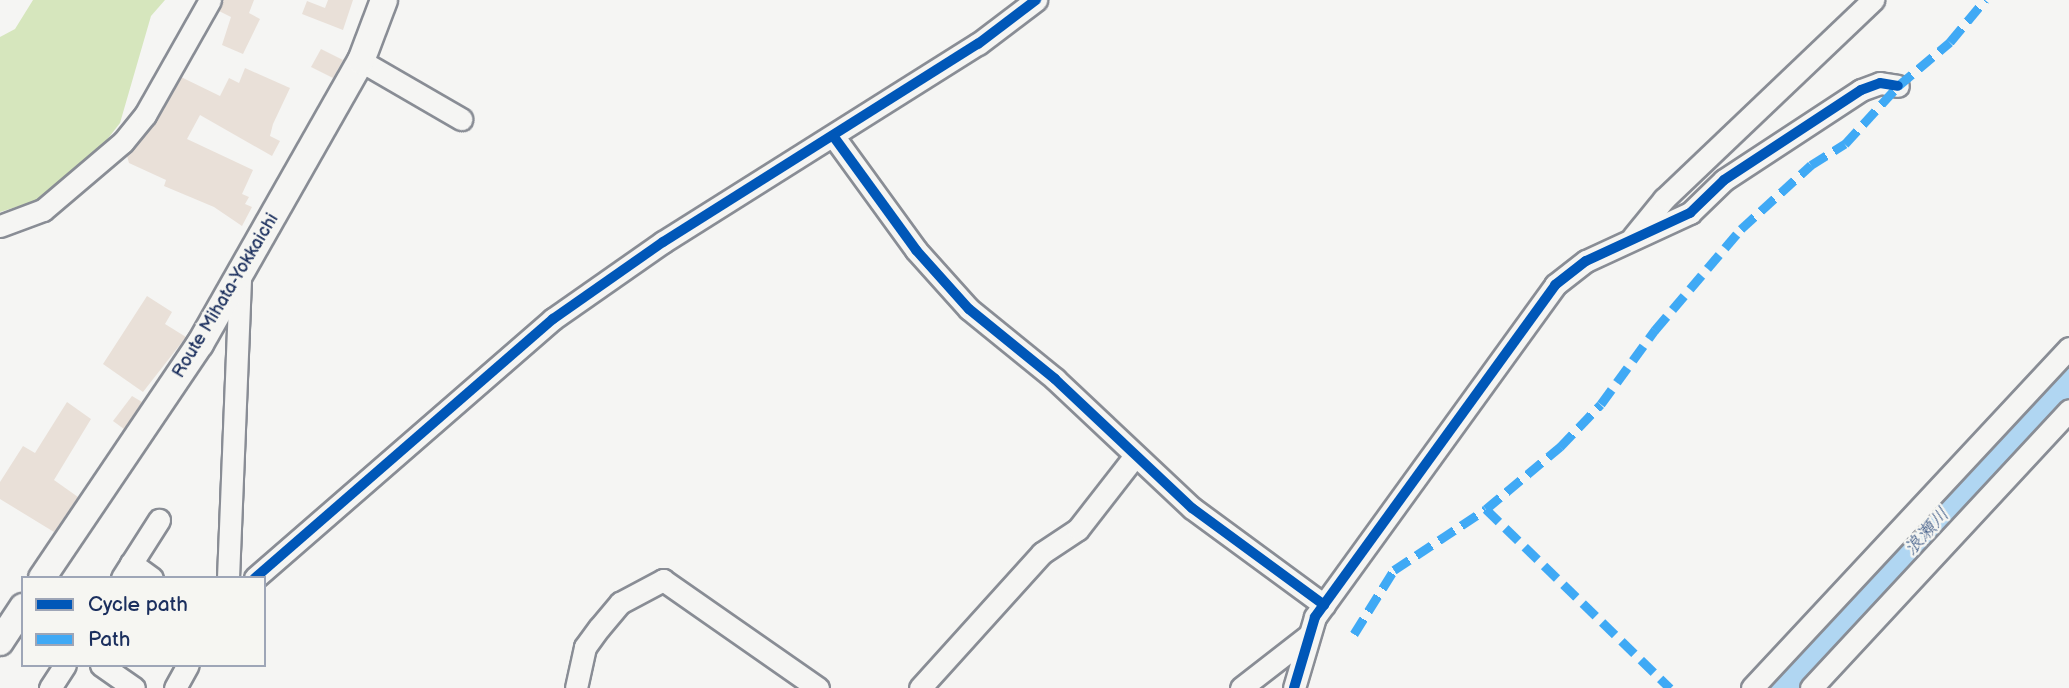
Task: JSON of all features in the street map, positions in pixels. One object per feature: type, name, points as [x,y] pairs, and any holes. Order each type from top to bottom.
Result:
[{"type":"main road","name":"Route Mihata-Yokkaichi","points":[[43,576],[200,344],[361,61],[384,0]]},
{"type":"main road","points":[[0,642],[21,610]]},
{"type":"street","points":[[0,226],[43,211],[122,142],[145,115],[210,0]]},
{"type":"street","points":[[257,576],[553,319],[663,242],[834,137],[978,44],[1036,0]]},
{"type":"street","points":[[1631,239],[1664,199],[1873,0]]},
{"type":"street","points":[[361,61],[461,119]]},
{"type":"street","points":[[1294,688],[1308,636],[1324,605],[1555,285],[1570,270],[1690,213],[1724,180],[1861,90],[1880,83],[1898,86]]},
{"type":"street","points":[[834,137],[942,281],[987,325],[1079,401],[1134,457],[1192,508],[1324,605]]},
{"type":"street","points":[[229,576],[240,275]]},
{"type":"street","points":[[1752,688],[2069,348]]},
{"type":"street","points":[[1811,688],[2069,411]]},
{"type":"street","points":[[920,688],[1042,553],[1078,528],[1134,457]]},
{"type":"street","points":[[146,576],[127,570],[159,520]]},
{"type":"street","points":[[576,688],[584,647],[599,628],[620,603],[663,580],[818,688]]},
{"type":"street","points":[[1241,688],[1308,636]]},
{"type":"street","points":[[50,688],[64,667]]},
{"type":"street","points":[[104,667],[134,688]]},
{"type":"street","points":[[175,688],[187,667]]},
{"type":"green space","points":[[33,0],[165,0],[151,16],[120,123],[67,191],[0,212],[0,37],[15,29]]},
{"type":"building","points":[[223,0],[254,0],[249,13],[260,19],[243,54],[222,45],[231,17],[219,11]]},
{"type":"building","points":[[328,0],[353,0],[343,30],[302,14],[307,1],[325,8]]},
{"type":"building","points":[[321,49],[343,60],[333,78],[311,67]]},
{"type":"building","points":[[245,68],[290,88],[273,124],[270,136],[280,141],[272,156],[200,115],[187,139],[253,170],[242,194],[249,197],[245,204],[252,207],[242,226],[214,207],[164,186],[166,180],[129,163],[127,156],[155,123],[181,77],[220,96],[229,78],[239,83]]},
{"type":"building","points":[[147,296],[172,312],[165,324],[186,337],[143,392],[103,364]]},
{"type":"building","points":[[132,396],[142,402],[124,429],[113,421]]},
{"type":"building","points":[[67,402],[91,419],[54,480],[78,497],[54,532],[0,499],[0,482],[23,446],[35,453]]},
{"type":"waterway","name":"浪瀬川","points":[[1785,688],[2069,377]]},
{"type":"marked path","points":[[1354,634],[1394,570],[1486,509],[1560,447],[1601,404],[1655,330],[1741,229],[1811,165],[1845,144],[1898,86],[1950,42],[1985,0]]},
{"type":"marked path","points":[[1486,509],[1670,688]]},
{"type":"cycle path","points":[[257,576],[553,319],[663,242],[978,44],[1036,0]]},
{"type":"cycle path","points":[[1294,688],[1315,617],[1555,285],[1586,261],[1690,213],[1724,180],[1861,90],[1880,83],[1898,86]]},
{"type":"cycle path","points":[[834,137],[916,250],[969,309],[1055,379],[1192,508],[1324,605]]}]
